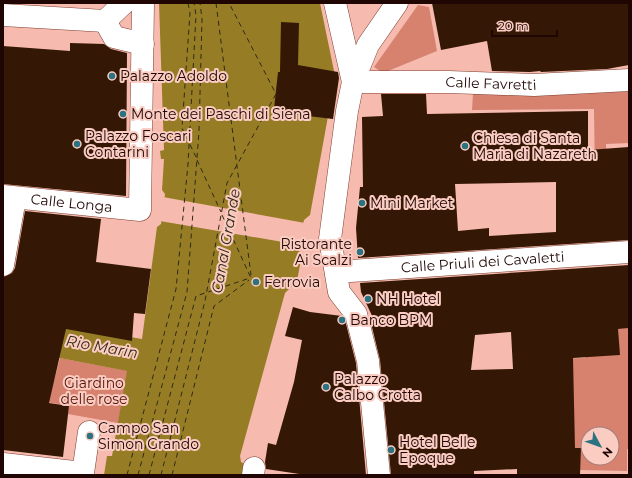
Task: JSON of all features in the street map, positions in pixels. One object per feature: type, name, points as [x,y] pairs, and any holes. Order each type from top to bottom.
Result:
[{"type":"street","points":[[3,15],[105,21],[124,3]]},
{"type":"street","points":[[105,21],[114,37],[143,44],[143,3]]},
{"type":"street","points":[[335,3],[353,82]]},
{"type":"street","points":[[379,475],[368,361],[356,314],[339,292],[336,272],[322,238],[346,111],[353,82],[368,45],[397,3]]},
{"type":"street","name":"Calle Longa","points":[[9,197],[141,208],[143,44]]},
{"type":"street","name":"Calle Favretti","points":[[353,82],[449,82],[534,85],[629,80]]},
{"type":"street","points":[[3,265],[9,197]]},
{"type":"street","name":"Calle Priuli dei Cavaletti","points":[[336,272],[629,252]]},
{"type":"street","points":[[3,464],[82,473],[89,432]]},
{"type":"green space","points":[[418,5],[429,7],[437,51],[383,73],[374,67]]},
{"type":"green space","points":[[629,91],[629,143],[606,144],[606,179],[595,178],[594,109],[472,110],[473,94]]},
{"type":"green space","points":[[629,328],[629,449],[627,449],[627,471],[579,470],[541,359],[585,358],[583,331]]},
{"type":"green space","name":"Giardino delle rose","points":[[60,358],[128,371],[118,423],[68,414],[69,406],[47,402],[51,381],[54,381]]},
{"type":"water","name":"Canal Grande","points":[[159,3],[320,3],[334,71],[327,122],[310,215],[304,220],[298,246],[298,250],[302,254],[297,281],[285,293],[240,456],[241,462],[246,465],[244,475],[104,475],[107,456],[112,456],[127,371],[3,347],[3,315],[142,339],[157,227],[161,224],[165,194],[162,190],[164,159],[161,159],[160,151],[164,150]]},
{"type":"pier","points":[[163,197],[305,223],[300,245],[160,221]]},
{"type":"building","points":[[432,3],[629,3],[629,65],[607,69],[541,72],[492,71],[487,41],[441,50]]},
{"type":"building","points":[[281,22],[299,23],[298,65],[338,72],[339,78],[333,119],[291,114],[291,119],[273,118],[278,72],[280,72]]},
{"type":"building","points":[[70,43],[104,44],[111,49],[127,53],[126,196],[3,184],[3,46],[70,51]]},
{"type":"building","points":[[381,94],[426,94],[427,114],[588,111],[588,150],[629,147],[629,240],[358,258],[356,228],[360,187],[363,187],[362,117],[383,116]],"holes":[[[556,182],[556,232],[489,236],[489,228],[458,231],[455,184]]]},
{"type":"building","points":[[25,211],[101,219],[96,262],[151,269],[145,314],[134,313],[132,341],[66,329],[49,403],[69,406],[63,457],[3,450],[3,277],[12,273],[15,268]]},
{"type":"building","points":[[629,265],[629,328],[618,329],[620,355],[573,358],[575,448],[580,448],[580,475],[517,475],[517,469],[474,471],[474,475],[391,475],[380,360],[370,319],[374,320],[361,292],[360,283]],"holes":[[[511,332],[513,369],[471,370],[475,335]]]},
{"type":"building","name":"Palazzo Calbo Crotta","points":[[293,307],[310,312],[342,316],[345,320],[356,363],[366,475],[306,475],[266,469],[265,462],[268,443],[276,445],[294,382],[302,340],[285,336]]},
{"type":"ferry route","points":[[188,3],[190,13],[182,128],[196,157]]},
{"type":"ferry route","points":[[127,475],[176,289],[188,164],[196,15],[194,3]]},
{"type":"ferry route","points":[[138,475],[187,292],[199,131],[202,19],[200,3]]},
{"type":"ferry route","points":[[216,3],[251,275]]},
{"type":"ferry route","points":[[161,475],[205,301],[227,183],[276,94],[229,3]]},
{"type":"ferry route","points":[[197,160],[221,212]]},
{"type":"ferry route","points":[[222,215],[251,278]]},
{"type":"ferry route","points":[[149,475],[196,296],[250,278]]},
{"type":"ferry route","points":[[172,475],[214,306],[249,280]]},
{"type":"place","name":"Palazzo Adoldo","points":[[112,76]]},
{"type":"place","name":"Monte dei Paschi di Siena","points":[[123,114]]},
{"type":"place","name":"Palazzo Foscari Contarini","points":[[77,144]]},
{"type":"place","name":"Chiesa di Santa Maria di Nazareth","points":[[465,146]]},
{"type":"place","name":"Mini Market","points":[[362,203]]},
{"type":"place","name":"Ristorante Ai Scalzi","points":[[360,252]]},
{"type":"place","name":"Ferrovia","points":[[256,282]]},
{"type":"place","name":"NH Hotel","points":[[368,299]]},
{"type":"place","name":"Banco BPM","points":[[342,320]]},
{"type":"place","name":"Palazzo Calbo Crotta","points":[[326,387]]},
{"type":"place","name":"Campo San Simon Grando","points":[[90,436]]},
{"type":"place","name":"Hotel Belle Epoque","points":[[391,450]]},
{"type":"water label","name":"Rio Marin","points":[[102,347]]}]
